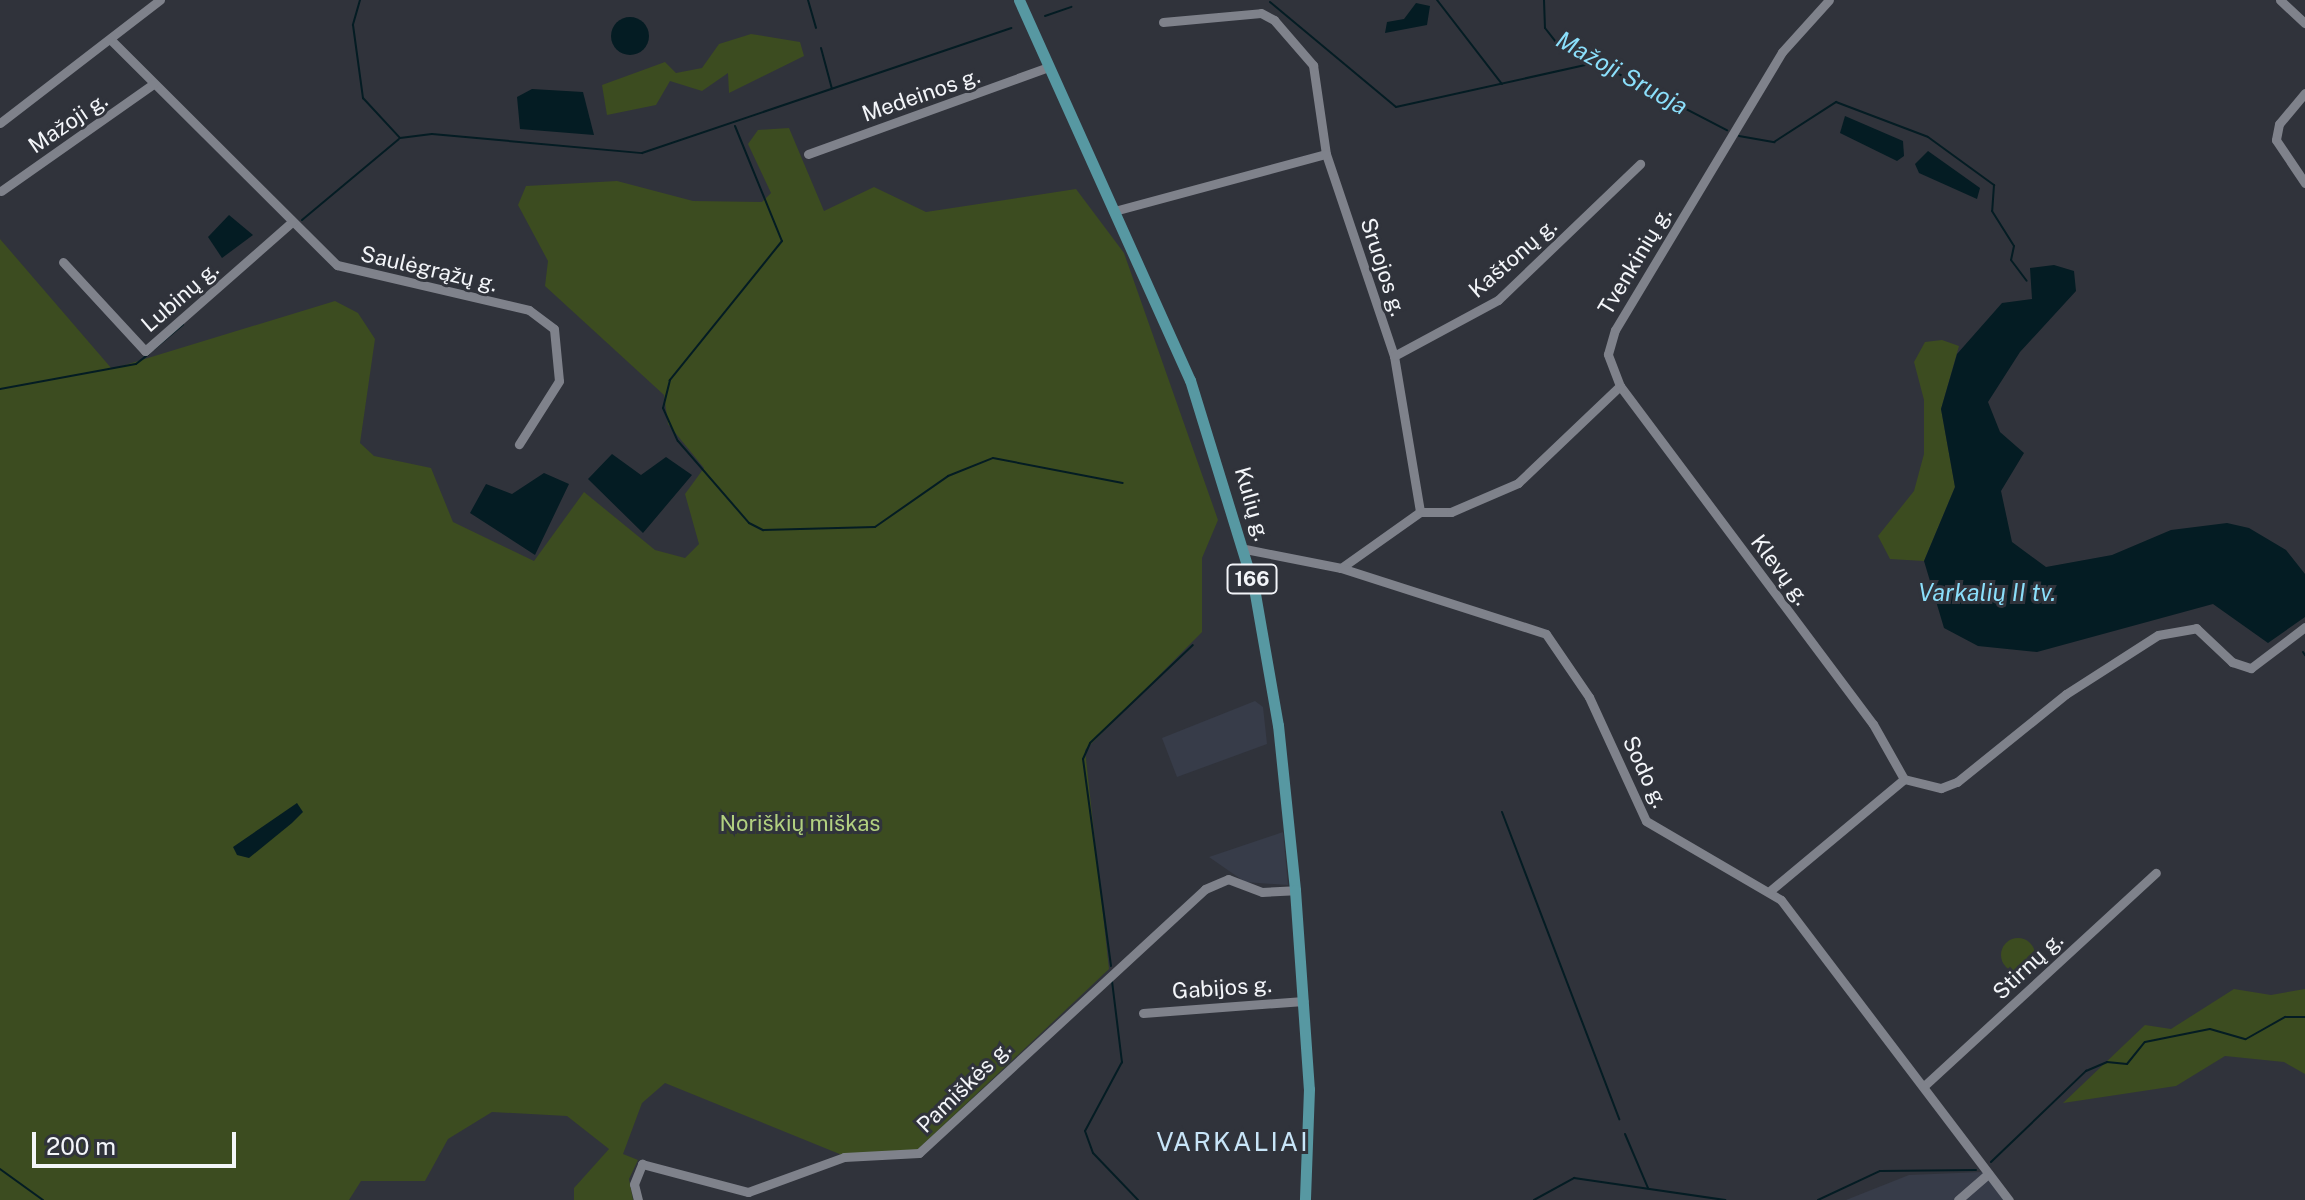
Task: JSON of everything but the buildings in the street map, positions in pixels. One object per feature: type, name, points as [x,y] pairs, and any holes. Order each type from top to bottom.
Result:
[{"type":"main road","name":"Kulių g.","points":[[1019,0],[1045,68],[1118,210],[1190,380],[1245,549],[1278,725],[1295,890],[1304,1001],[1305,1200]]},
{"type":"street","points":[[0,123],[160,0]]},
{"type":"street","name":"Tvenkinių g.","points":[[1620,386],[1608,354],[1615,330],[1782,52],[1829,0]]},
{"type":"street","points":[[2280,0],[2305,23]]},
{"type":"street","name":"Sruojos g.","points":[[1163,22],[1261,13],[1274,20],[1313,65],[1326,154],[1394,356],[1420,512]]},
{"type":"street","name":"Saulėgrąžų g.","points":[[111,40],[337,265],[529,310],[554,329],[559,381],[519,444]]},
{"type":"street","name":"Medeinos g.","points":[[808,154],[1045,68]]},
{"type":"street","name":"Mažoji g.","points":[[1,191],[153,84]]},
{"type":"street","points":[[2305,93],[2279,124],[2276,140],[2305,183]]},
{"type":"street","points":[[1118,210],[1326,154]]},
{"type":"street","name":"Kaštonų g.","points":[[1394,356],[1498,300],[1640,164]]},
{"type":"street","name":"Lubinų g.","points":[[63,262],[145,351],[292,222]]},
{"type":"street","points":[[1341,568],[1420,512],[1451,512],[1518,483],[1620,386]]},
{"type":"street","name":"Klevų g.","points":[[1620,386],[1873,724],[1904,779]]},
{"type":"street","name":"Sodo g.","points":[[1245,549],[1341,568],[1546,634],[1589,697],[1646,821],[1771,890],[2009,1200]]},
{"type":"street","points":[[1771,890],[1904,779],[1941,788],[1957,782],[2066,694],[2168,632],[2196,628],[2245,668],[2305,627]]},
{"type":"street","name":"Stirnų g.","points":[[1924,1086],[2156,873]]},
{"type":"street","name":"Pamiškės g.","points":[[638,1200],[634,1184],[642,1164],[748,1192],[844,1157],[919,1153],[1205,889],[1228,879],[1262,892],[1295,890]]},
{"type":"street","name":"Gabijos g.","points":[[1143,1013],[1304,1001]]},
{"type":"street","points":[[1958,1200],[1988,1174]]},
{"type":"shaded area","points":[[1255,701],[1263,707],[1267,744],[1177,777],[1162,738]]},
{"type":"shaded area","points":[[1283,832],[1288,885],[1245,882],[1209,857]]},
{"type":"shaded area","points":[[1982,1172],[2005,1200],[1846,1200],[1909,1175]]},
{"type":"green space","points":[[751,34],[800,42],[804,56],[729,93],[728,73],[702,91],[670,81],[656,105],[607,115],[602,85],[665,62],[676,73],[702,68],[719,44]]},
{"type":"green space","name":"Noriškių miškas","points":[[789,128],[824,211],[874,187],[926,212],[1076,189],[1124,253],[1218,520],[1202,558],[1202,632],[1085,750],[1109,969],[915,1152],[842,1155],[665,1083],[642,1103],[623,1154],[638,1160],[629,1179],[633,1200],[574,1200],[574,1188],[609,1149],[567,1116],[492,1112],[448,1139],[425,1181],[361,1181],[349,1200],[0,1200],[0,239],[112,369],[335,301],[358,313],[375,339],[360,443],[374,456],[431,468],[453,522],[534,561],[584,492],[655,550],[685,558],[699,544],[685,494],[704,468],[668,424],[664,395],[545,286],[548,261],[518,205],[526,186],[617,181],[693,201],[762,202],[771,193],[748,144],[758,130]]},
{"type":"green space","points":[[1942,340],[1959,346],[1941,409],[1955,487],[1924,561],[1890,559],[1878,536],[1914,491],[1924,454],[1924,400],[1914,362],[1925,342]]},
{"type":"green space","points":[[2018,938],[2030,943],[2035,955],[2030,967],[2018,972],[2006,967],[2001,955],[2006,943]]},
{"type":"green space","points":[[2234,989],[2271,995],[2305,989],[2305,1074],[2284,1062],[2225,1056],[2176,1086],[2063,1103],[2145,1025],[2171,1029]]},
{"type":"water","points":[[1416,3],[1430,6],[1427,25],[1385,33],[1387,22],[1404,19]]},
{"type":"water","points":[[630,17],[643,23],[649,36],[643,49],[630,55],[617,49],[611,36],[617,23]]},
{"type":"water","points":[[532,89],[583,92],[594,135],[520,129],[517,97]]},
{"type":"water","points":[[1845,116],[1903,141],[1904,156],[1897,161],[1840,133]]},
{"type":"water","points":[[1928,151],[1980,188],[1977,199],[1919,173],[1915,164]]},
{"type":"water","points":[[229,215],[253,235],[222,258],[208,237]]},
{"type":"water","name":"Varkalių II tv.","points":[[2054,265],[2074,271],[2076,291],[2020,352],[1988,402],[2000,432],[2024,453],[2001,491],[2012,542],[2046,567],[2112,555],[2171,530],[2227,523],[2249,528],[2286,550],[2305,574],[2305,617],[2268,643],[2213,604],[2037,652],[1978,646],[1944,628],[1924,561],[1955,487],[1941,409],[1957,354],[2002,303],[2032,299],[2030,268]]},
{"type":"water","points":[[612,454],[641,475],[666,457],[692,475],[643,533],[588,479]]},
{"type":"water","points":[[544,473],[569,484],[535,555],[470,513],[486,484],[512,494]]},
{"type":"water","points":[[297,803],[303,812],[292,823],[249,858],[237,855],[233,847]]},
{"type":"waterway","points":[[360,0],[353,25],[363,98],[400,138],[432,134],[642,153],[1011,28]]},
{"type":"waterway","points":[[808,0],[816,28]]},
{"type":"waterway","points":[[1437,0],[1502,84]]},
{"type":"waterway","name":"Mažoji Sruoja","points":[[1544,0],[1545,28],[1555,41],[1727,130]]},
{"type":"waterway","points":[[1270,2],[1396,107],[1594,63]]},
{"type":"waterway","points":[[1045,16],[1071,7]]},
{"type":"waterway","points":[[821,48],[832,89]]},
{"type":"waterway","name":"Mažoji Sruoja","points":[[1739,136],[1774,142],[1836,102],[1928,137],[1994,185],[1992,211],[2014,246],[2011,260],[2027,281]]},
{"type":"waterway","points":[[735,126],[782,241],[670,380],[663,408],[678,441],[749,523],[763,530],[875,527],[948,476],[993,458],[1123,483]]},
{"type":"waterway","points":[[302,220],[399,139]]},
{"type":"waterway","points":[[154,349],[183,325]]},
{"type":"waterway","points":[[0,389],[136,364],[149,354]]},
{"type":"waterway","points":[[1111,966],[1083,759],[1090,743],[1193,645]]},
{"type":"waterway","points":[[1502,812],[1619,1119]]},
{"type":"waterway","points":[[1112,981],[1122,1062],[1085,1131],[1093,1153],[1138,1200]]},
{"type":"waterway","points":[[1991,1162],[2086,1071],[2107,1062],[2127,1064],[2145,1042],[2210,1029],[2246,1039],[2285,1017],[2305,1017]]},
{"type":"waterway","points":[[1625,1134],[1648,1188]]},
{"type":"waterway","points":[[0,1169],[43,1200]]},
{"type":"waterway","points":[[1818,1200],[1880,1171],[1976,1170]]},
{"type":"waterway","points":[[1534,1200],[1574,1178],[1725,1200]]},
{"type":"district","name":"VARKALIAI","points":[[1233,1142]]}]
